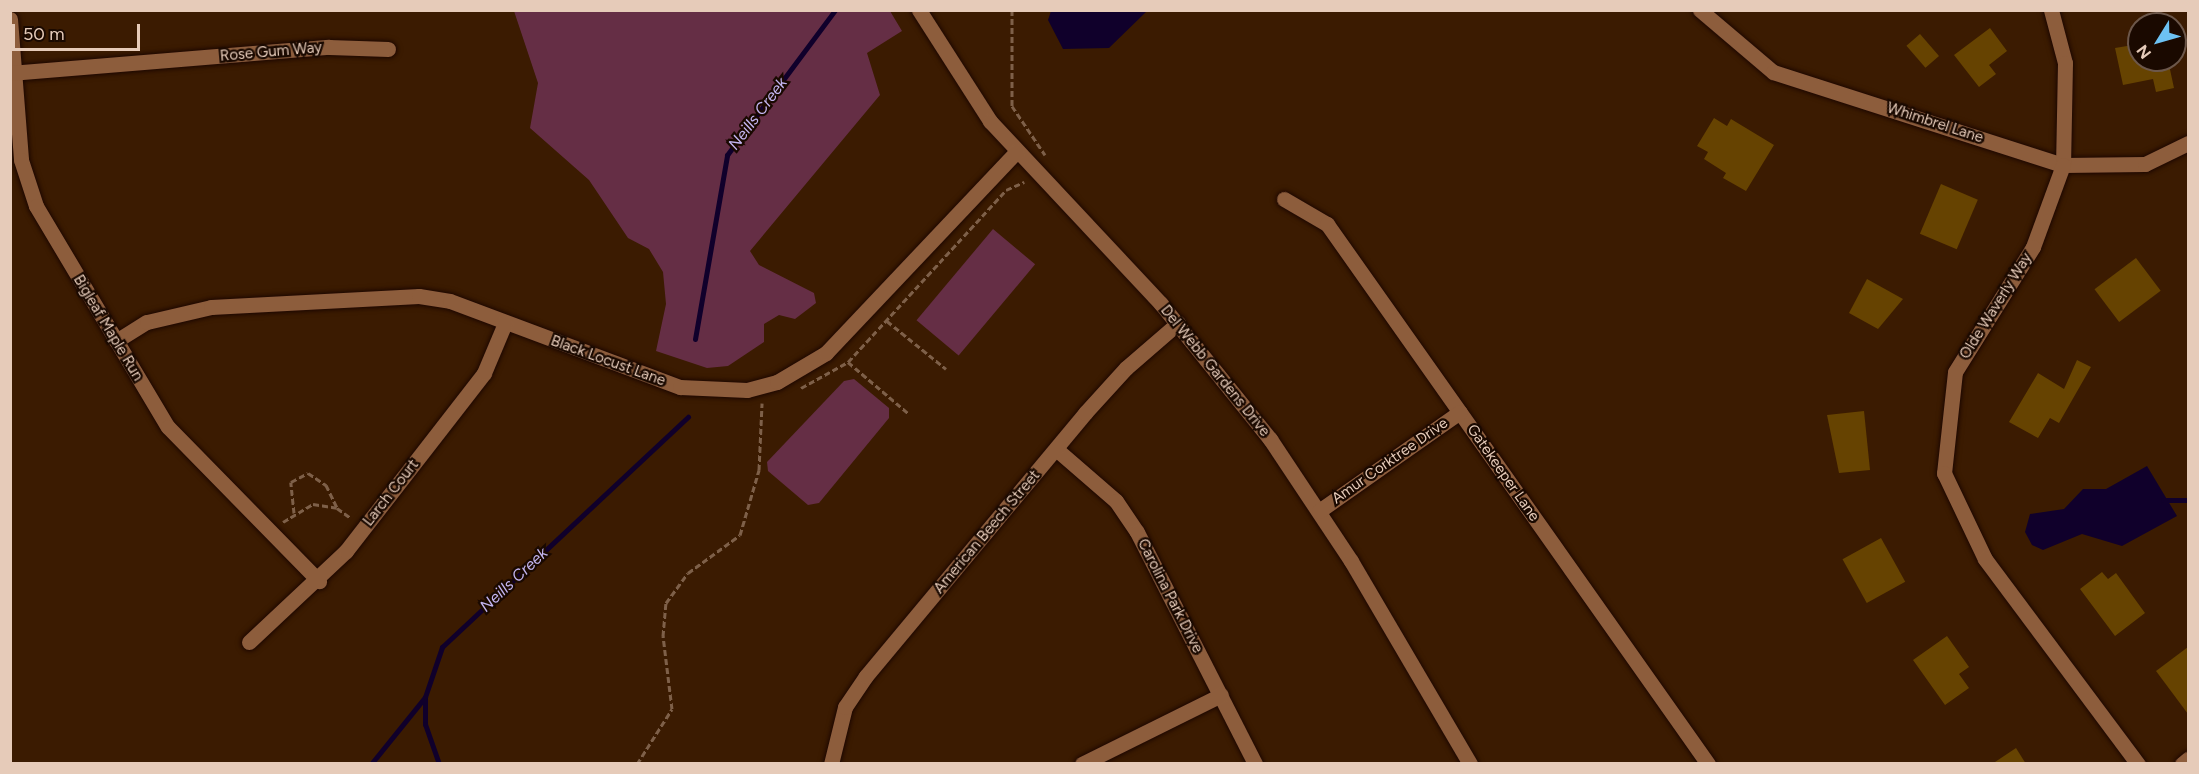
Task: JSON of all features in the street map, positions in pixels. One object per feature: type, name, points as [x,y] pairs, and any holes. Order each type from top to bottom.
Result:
[{"type":"street","name":"Del Webb Gardens Drive","points":[[919,10],[970,95],[1017,151],[1178,324],[1319,511],[1470,764]]},
{"type":"street","name":"Whimbrel Lane","points":[[1700,10],[1773,72],[2063,165],[2145,164],[2188,143]]},
{"type":"street","name":"Olde Waverly Way","points":[[2051,10],[2065,63],[2063,165],[2034,247],[1955,372],[1944,472],[1985,559],[2138,764]]},
{"type":"street","name":"Bigleaf Maple Run","points":[[10,19],[21,160],[36,206],[116,341],[186,450],[319,581]]},
{"type":"street","name":"Rose Gum Way","points":[[13,73],[329,47],[388,49]]},
{"type":"street","name":"Black Locust Lane","points":[[116,341],[176,312],[388,295],[450,301],[680,387],[720,392],[777,382],[826,353],[1017,151]]},
{"type":"street","name":"Gatekeeper Lane","points":[[1284,199],[1327,224],[1708,764]]},
{"type":"street","name":"Larch Court","points":[[249,642],[319,581],[484,373],[505,323]]},
{"type":"street","name":"American Beech Street","points":[[831,764],[845,707],[866,676],[1126,368],[1178,324]]},
{"type":"street","name":"Amur Corktree Drive","points":[[1319,511],[1460,412]]},
{"type":"street","name":"Carolina Park Drive","points":[[1056,449],[1116,501],[1137,532],[1255,764]]},
{"type":"street","points":[[1082,764],[1221,695]]},
{"type":"street","points":[[2182,764],[2188,759]]},
{"type":"path","points":[[1012,10],[1012,106],[1044,148],[1041,159]]},
{"type":"path","points":[[791,392],[848,362],[877,325],[887,321],[1006,190],[1025,179]]},
{"type":"path","points":[[887,321],[946,369]]},
{"type":"path","points":[[848,362],[886,392],[909,414]]},
{"type":"path","points":[[637,764],[672,709],[663,636],[666,603],[687,573],[740,535],[759,470],[762,402],[768,400]]},
{"type":"path","points":[[294,513],[291,482],[308,473],[326,485],[337,508]]},
{"type":"path","points":[[282,523],[294,513],[313,504],[337,508],[351,518]]},
{"type":"shaded area","points":[[1051,10],[1147,11],[1109,48],[1063,49],[1048,20]]},
{"type":"shaded area","points":[[514,11],[890,11],[902,31],[867,53],[880,95],[750,251],[759,265],[814,293],[816,303],[795,319],[779,315],[764,324],[764,342],[728,366],[707,368],[656,351],[666,304],[663,272],[649,249],[628,238],[589,180],[530,128],[538,83]]},
{"type":"shaded area","points":[[993,229],[1035,264],[959,356],[917,320]]},
{"type":"shaded area","points":[[854,379],[889,408],[889,418],[819,503],[808,505],[768,471],[767,462],[844,381]]},
{"type":"shaded area","points":[[2147,466],[2177,516],[2122,546],[2082,534],[2043,550],[2032,545],[2025,532],[2030,514],[2064,509],[2083,489],[2106,489]]},
{"type":"building","points":[[1990,28],[2007,51],[1989,65],[1996,74],[1979,87],[1954,55]]},
{"type":"building","points":[[1920,34],[1939,56],[1925,68],[1906,46]]},
{"type":"building","points":[[2127,46],[2127,72],[2171,72],[2174,88],[2156,92],[2153,79],[2123,85],[2115,48]]},
{"type":"building","points":[[1714,118],[1727,126],[1731,119],[1774,145],[1746,191],[1723,178],[1726,173],[1704,159],[1708,152],[1697,146]]},
{"type":"building","points":[[1941,184],[1978,200],[1957,249],[1920,234]]},
{"type":"building","points":[[2136,258],[2161,291],[2119,322],[2094,289]]},
{"type":"building","points":[[1867,279],[1903,299],[1878,329],[1849,313]]},
{"type":"building","points":[[2077,360],[2091,367],[2059,423],[2050,418],[2038,438],[2009,422],[2038,373],[2064,389]]},
{"type":"building","points":[[1864,411],[1870,470],[1839,473],[1827,415]]},
{"type":"building","points":[[1881,538],[1905,582],[1867,603],[1843,559]]},
{"type":"building","points":[[2102,572],[2108,579],[2116,573],[2145,613],[2115,636],[2080,589]]},
{"type":"building","points":[[1947,636],[1969,667],[1959,674],[1969,688],[1945,705],[1913,660]]},
{"type":"building","points":[[2188,647],[2188,714],[2156,671]]},
{"type":"building","points":[[2016,748],[2026,764],[1992,764]]},
{"type":"waterway","name":"Neills Creek","points":[[695,339],[727,155],[835,10]]},
{"type":"waterway","name":"Neills Creek","points":[[371,764],[425,697],[442,647],[688,417]]},
{"type":"waterway","points":[[2163,500],[2188,500]]},
{"type":"waterway","points":[[425,698],[425,724],[439,764]]}]
